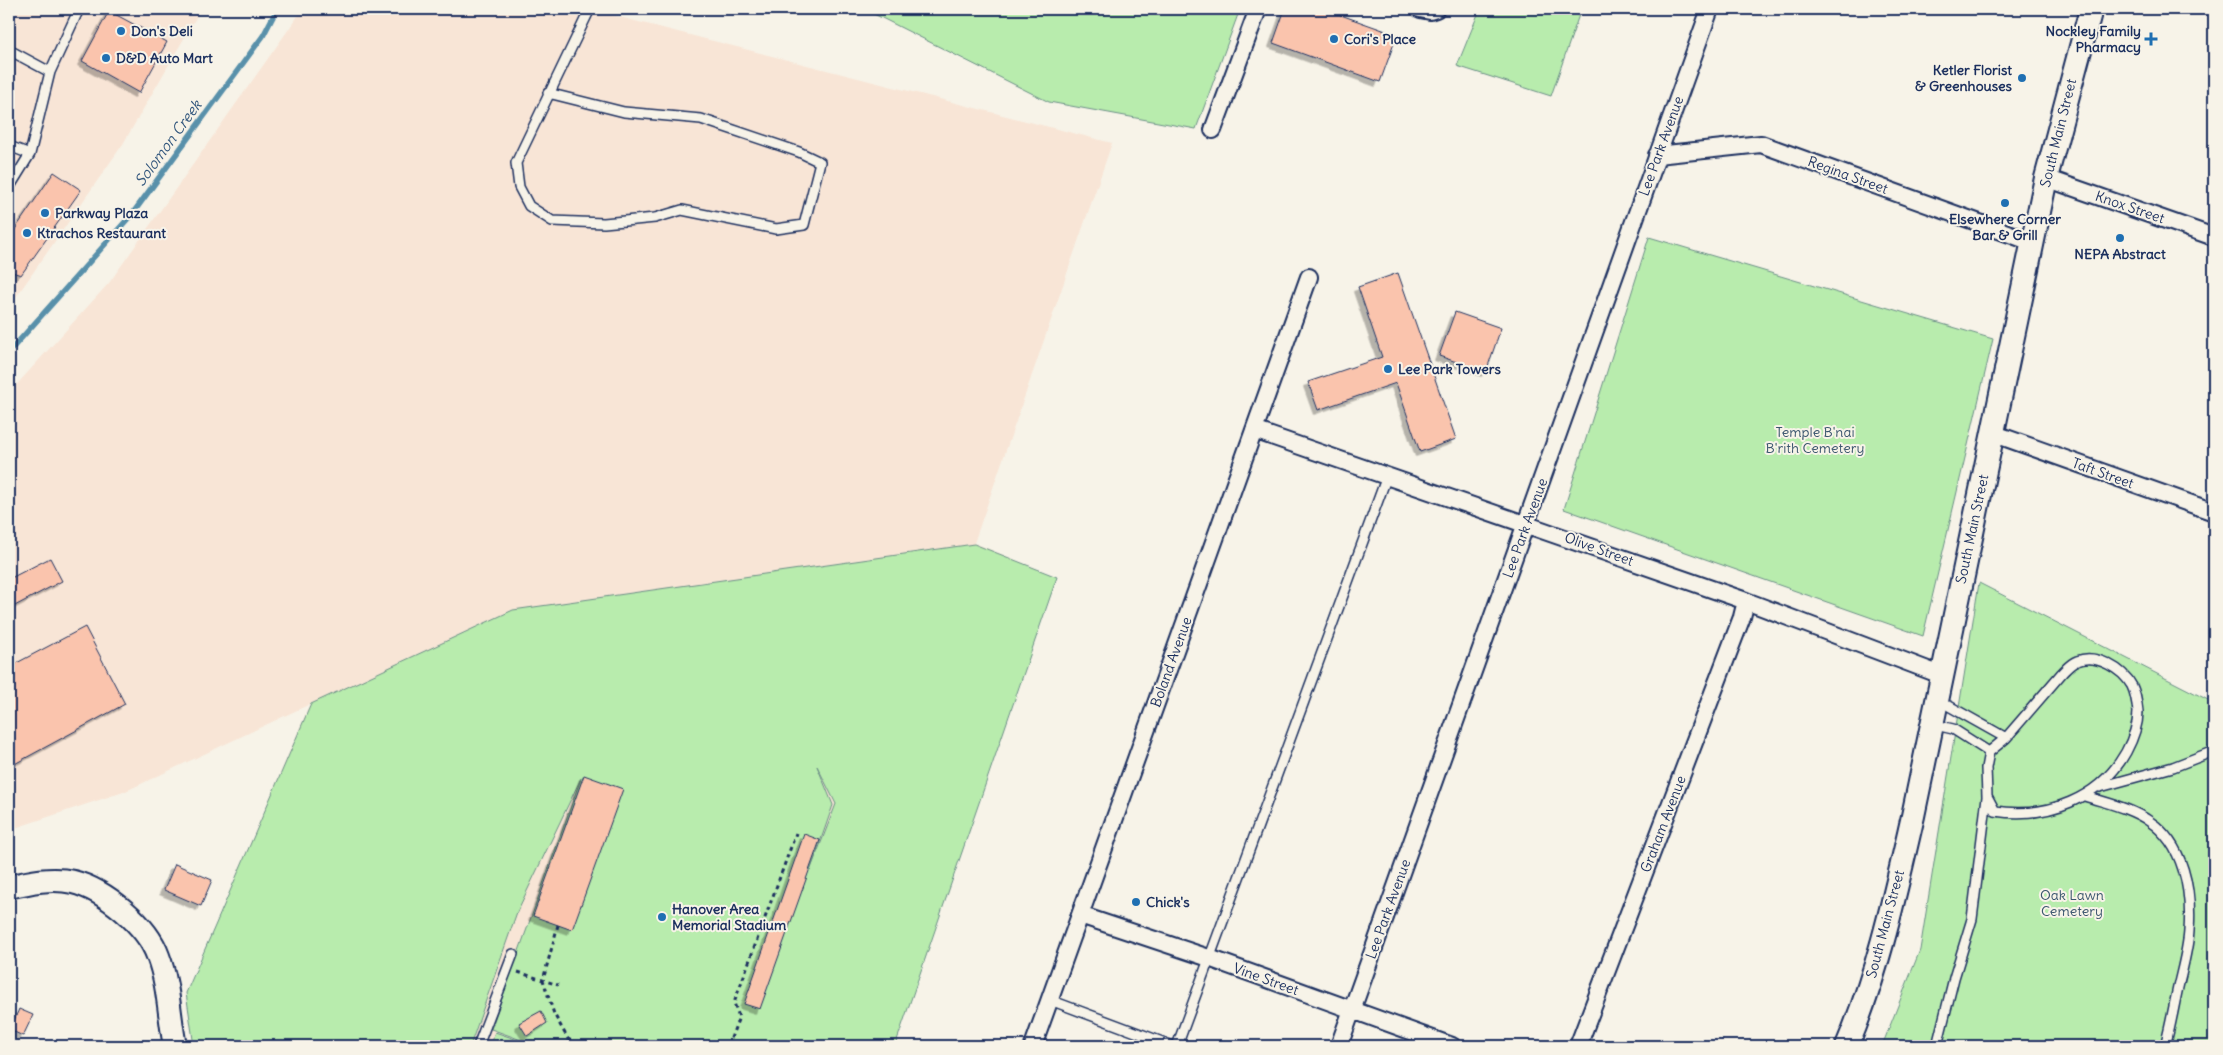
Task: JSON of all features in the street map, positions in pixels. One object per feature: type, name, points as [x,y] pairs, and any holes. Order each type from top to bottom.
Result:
[{"type":"main road","name":"South Main Street","points":[[1847,1046],[1856,1026],[1890,917],[2046,178],[2091,9]]},
{"type":"main road","points":[[9,887],[53,880],[73,882],[90,888],[119,906],[140,928],[158,954],[166,987],[174,1046]]},
{"type":"street","points":[[1213,130],[1258,9]]},
{"type":"street","points":[[1420,9],[1430,11],[1436,9]]},
{"type":"street","name":"Lee Park Avenue","points":[[1339,1046],[1710,9]]},
{"type":"street","name":"Regina Street","points":[[1657,156],[1761,144],[2032,242]]},
{"type":"street","name":"Knox Street","points":[[2046,178],[2214,237]]},
{"type":"street","name":"Boland Avenue","points":[[1033,1046],[1309,277]]},
{"type":"street","name":"Olive Street","points":[[1254,430],[1746,601],[1941,675]]},
{"type":"street","name":"Taft Street","points":[[1992,433],[2214,512]]},
{"type":"street","name":"Graham Avenue","points":[[1578,1046],[1742,617],[1746,601]]},
{"type":"street","name":"Vine Street","points":[[1080,915],[1209,958],[1452,1046]]},
{"type":"lane","points":[[9,188],[30,154],[50,72],[79,9]]},
{"type":"lane","points":[[548,93],[624,112],[701,119],[799,152],[820,162],[804,225],[776,229],[682,210],[655,218],[604,223],[552,221],[529,206],[519,187],[516,163],[548,93],[590,9]]},
{"type":"lane","points":[[9,50],[50,72]]},
{"type":"lane","points":[[9,146],[30,154]]},
{"type":"lane","points":[[1177,1046],[1387,476]]},
{"type":"lane","points":[[1937,1046],[1954,978],[1972,919],[1987,796],[1986,768],[1989,752],[2006,738],[2070,664],[2083,659],[2104,661],[2131,684],[2136,696],[2138,713],[2136,734],[2111,775],[2098,787],[2085,796],[2045,810],[2014,814],[1995,811],[1987,796]]},
{"type":"lane","points":[[1949,706],[2006,738]]},
{"type":"lane","points":[[1932,724],[1953,729],[1989,752]]},
{"type":"lane","points":[[2098,787],[2173,767],[2214,751]]},
{"type":"lane","points":[[2085,796],[2138,814],[2150,822],[2164,833],[2182,863],[2189,908],[2189,931],[2174,1014],[2165,1046]]},
{"type":"lane","points":[[478,1046],[514,954]]},
{"type":"lane","points":[[1050,1000],[1173,1046]]},
{"type":"path","points":[[728,1046],[739,1016],[734,1003],[796,832]]},
{"type":"path","points":[[558,925],[543,980],[554,1014],[568,1039],[581,1046]]},
{"type":"path","points":[[508,969],[558,985]]},
{"type":"shaded area","points":[[9,9],[201,9],[123,144],[9,307]]},
{"type":"shaded area","points":[[303,9],[588,9],[1112,143],[974,543],[1057,577],[895,1046],[194,1046],[186,993],[310,704],[126,791],[9,830],[9,393],[109,283]]},
{"type":"green space","points":[[858,9],[1240,9],[1196,129],[1049,102],[872,13]]},
{"type":"green space","points":[[1480,9],[1581,9],[1551,96],[1457,66]]},
{"type":"green space","name":"Temple B'nai B'rith Cemetery","points":[[1649,237],[1993,339],[1923,636],[1564,509]]},
{"type":"green space","points":[[974,544],[1057,577],[895,1046],[538,1046],[491,1029],[581,778],[517,912],[470,1046],[194,1046],[186,993],[311,704],[513,610]],"holes":[[[817,766],[836,804],[810,871],[833,805]]]},
{"type":"green space","name":"Oak Lawn Cemetery","points":[[1979,583],[2214,703],[2214,1046],[1882,1046],[1920,950]]},
{"type":"green space","points":[[495,1032],[535,1046],[489,1046]]},
{"type":"building","points":[[1285,9],[1324,9],[1397,35],[1380,82],[1273,43]]},
{"type":"building","points":[[109,11],[167,42],[139,93],[82,61]]},
{"type":"building","name":"Parkway Plaza","points":[[54,172],[81,190],[21,275],[9,271],[9,238]]},
{"type":"building","name":"Lee Park Towers","points":[[1398,273],[1456,439],[1420,452],[1396,383],[1318,410],[1308,382],[1382,357],[1358,287]]},
{"type":"building","points":[[1455,312],[1501,328],[1486,372],[1439,356]]},
{"type":"building","points":[[50,558],[62,581],[9,609],[9,579]]},
{"type":"building","points":[[85,627],[125,704],[9,767],[9,667]]},
{"type":"building","points":[[584,775],[623,789],[572,930],[533,916]]},
{"type":"building","points":[[804,834],[820,840],[760,1009],[744,1004]]},
{"type":"building","points":[[175,864],[212,880],[201,906],[164,890]]},
{"type":"building","points":[[19,1009],[33,1015],[23,1036],[10,1030]]},
{"type":"building","points":[[541,1011],[547,1023],[527,1036],[519,1023]]},
{"type":"waterway","name":"Solomon Creek","points":[[9,352],[133,213],[263,36],[277,9]]},
{"type":"place","name":"Don's Deli","points":[[121,31]]},
{"type":"place","name":"Cori's Place","points":[[1334,39]]},
{"type":"place","name":"Nockley Family Pharmacy","points":[[2151,39]]},
{"type":"place","name":"D&D Auto Mart","points":[[106,58]]},
{"type":"place","name":"Ketler Florist & Greenhouses","points":[[2022,78]]},
{"type":"place","name":"Elsewhere Corner Bar & Grill","points":[[2005,203]]},
{"type":"place","name":"Parkway Plaza","points":[[45,213]]},
{"type":"place","name":"Ktrachos Restaurant","points":[[27,233]]},
{"type":"place","name":"NEPA Abstract","points":[[2120,238]]},
{"type":"place","name":"Lee Park Towers","points":[[1388,369]]},
{"type":"place","name":"Chick's","points":[[1136,902]]},
{"type":"place","name":"Hanover Area Memorial Stadium","points":[[662,917]]}]
